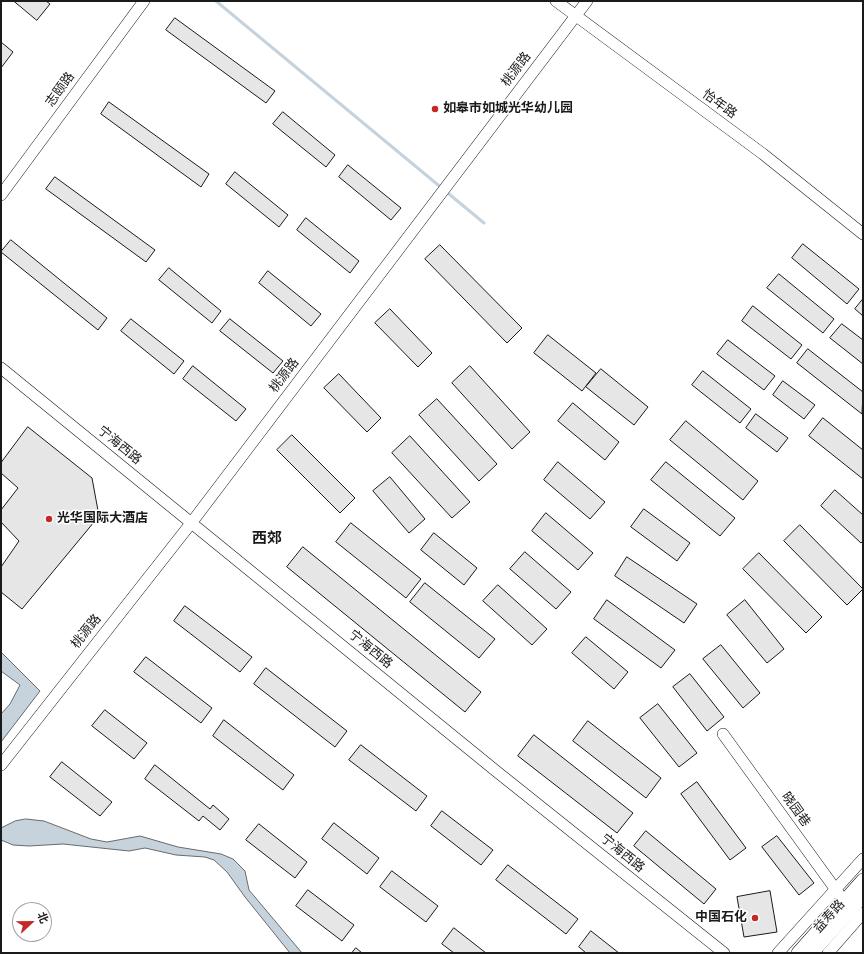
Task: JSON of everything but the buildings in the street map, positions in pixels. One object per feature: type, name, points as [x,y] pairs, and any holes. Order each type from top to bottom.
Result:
[{"type":"main road","name":"益寿路","points":[[798,953],[863,880]]},
{"type":"main road","name":"益寿路","points":[[812,953],[863,896]]},
{"type":"street","name":"志颐路","points":[[1,195],[144,1]]},
{"type":"street","name":"怡年路","points":[[556,1],[762,154],[863,234]]},
{"type":"street","name":"桃源路","points":[[1,765],[192,522],[587,1]]},
{"type":"street","name":"宁海西路","points":[[1,368],[496,771],[724,953]]},
{"type":"street","name":"晓园巷","points":[[723,734],[844,901]]},
{"type":"street","points":[[778,953],[863,859]]},
{"type":"street","points":[[828,953],[863,913]]},
{"type":"shaded area","points":[[1,652],[40,691],[1,742],[1,714],[10,704],[20,685],[1,671]]},
{"type":"shaded area","points":[[26,819],[44,821],[91,839],[107,842],[140,836],[178,847],[221,854],[233,859],[245,871],[249,890],[302,953],[290,953],[227,872],[214,860],[205,857],[176,855],[145,848],[129,851],[63,844],[29,846],[13,845],[1,840],[1,828],[15,821]]},
{"type":"waterway","points":[[216,1],[484,223]]},
{"type":"place","name":"如皋市如城光华幼儿园","points":[[435,109]]},
{"type":"place","name":"光华国际大酒店","points":[[49,519]]},
{"type":"place","name":"中国石化","points":[[755,918]]},
{"type":"district","name":"西郊","points":[[267,540]]}]
